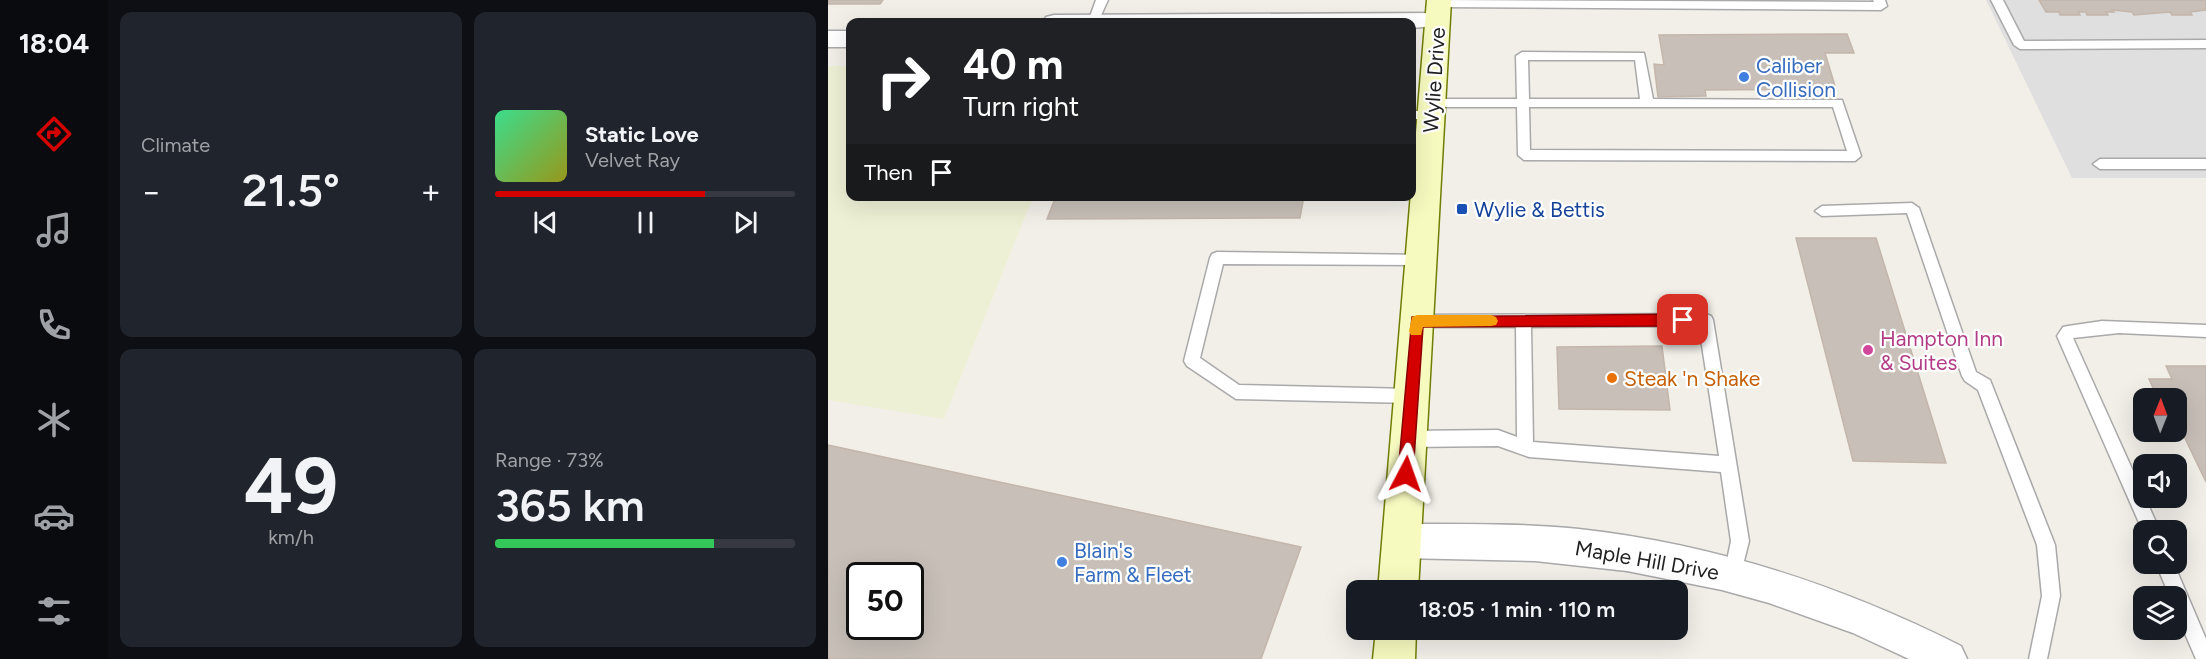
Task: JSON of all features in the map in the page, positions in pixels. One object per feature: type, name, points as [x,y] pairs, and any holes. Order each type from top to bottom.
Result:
[{"type":"main road","name":"Wylie Drive","points":[[1399,580],[1421,259],[1425,111],[1439,8]]},
{"type":"main road","points":[[1394,659],[1395,640]]},
{"type":"street","points":[[1253,18],[1439,8]]},
{"type":"street","points":[[1069,18],[1098,10],[1170,18]]},
{"type":"street","points":[[828,39],[846,39]]},
{"type":"street","name":"Maple Hill Drive","points":[[1401,541],[1579,547],[1675,561],[1818,599],[1898,632],[1948,659]]},
{"type":"lane","points":[[1439,8],[1522,2],[1815,3],[1881,6],[1879,0]]},
{"type":"lane","points":[[1997,0],[2020,45],[2206,44]]},
{"type":"lane","points":[[1425,111],[1523,103],[1647,103],[1838,103],[1855,156],[1524,155],[1523,103],[1522,56],[1640,56],[1647,103]]},
{"type":"lane","points":[[2100,164],[2206,164]]},
{"type":"lane","points":[[1822,211],[1912,208],[1971,376],[1984,385],[2046,545],[2051,596],[2038,659]]},
{"type":"lane","points":[[1411,396],[1236,392],[1192,361],[1217,258],[1421,259]]},
{"type":"lane","points":[[1523,320],[1525,448]]},
{"type":"lane","points":[[1417,321],[1706,320],[1740,541],[1733,575]]},
{"type":"lane","points":[[2146,520],[2065,336],[2068,332],[2081,329],[2108,328],[2206,331]]},
{"type":"lane","points":[[1408,439],[1498,438],[1525,448],[1728,465]]},
{"type":"lane","points":[[2169,574],[2205,659]]},
{"type":"shaded area","points":[[1986,0],[2206,0],[2206,178],[2072,178]]},
{"type":"green space","points":[[828,66],[846,66],[846,201],[1031,201],[944,419],[828,400]]},
{"type":"building","points":[[828,0],[883,0],[880,4],[828,4]]},
{"type":"building","points":[[2039,0],[2206,0],[2206,10],[2190,12],[2192,15],[2172,15],[2170,12],[2134,15],[2132,12],[2112,10],[2114,12],[2106,12],[2108,15],[2087,15],[2086,12],[2078,12],[2080,15],[2060,15],[2059,12],[2046,12]]},
{"type":"building","name":"Caliber Collision","points":[[1847,34],[1854,53],[1825,53],[1836,89],[1705,90],[1706,96],[1658,97],[1654,64],[1664,65],[1659,35]]},
{"type":"building","points":[[1054,201],[1303,201],[1300,218],[1047,219]]},
{"type":"building","name":"Hampton Inn & Suites","points":[[1796,238],[1876,238],[1946,463],[1853,461]]},
{"type":"building","name":"Steak 'n Shake","points":[[1662,346],[1670,410],[1559,409],[1557,347]]},
{"type":"building","points":[[2166,366],[2206,366],[2206,482],[2187,442],[2187,388],[2153,388],[2149,379],[2172,379]]},
{"type":"building","name":"Blain's Farm & Fleet","points":[[828,445],[1301,547],[1261,659],[828,659]]},
{"type":"slow traffic","points":[[1416,331],[1417,321],[1491,321]]},
{"type":"place","name":"Caliber Collision","points":[[1744,77]]},
{"type":"place","name":"Wylie & Bettis","points":[[1462,209]]},
{"type":"place","name":"Hampton Inn & Suites","points":[[1868,350]]},
{"type":"place","name":"Steak 'n Shake","points":[[1612,378]]},
{"type":"place","name":"Blain's Farm & Fleet","points":[[1062,562]]},
{"type":"route","points":[[1406,474],[1417,321],[1683,320]]}]
